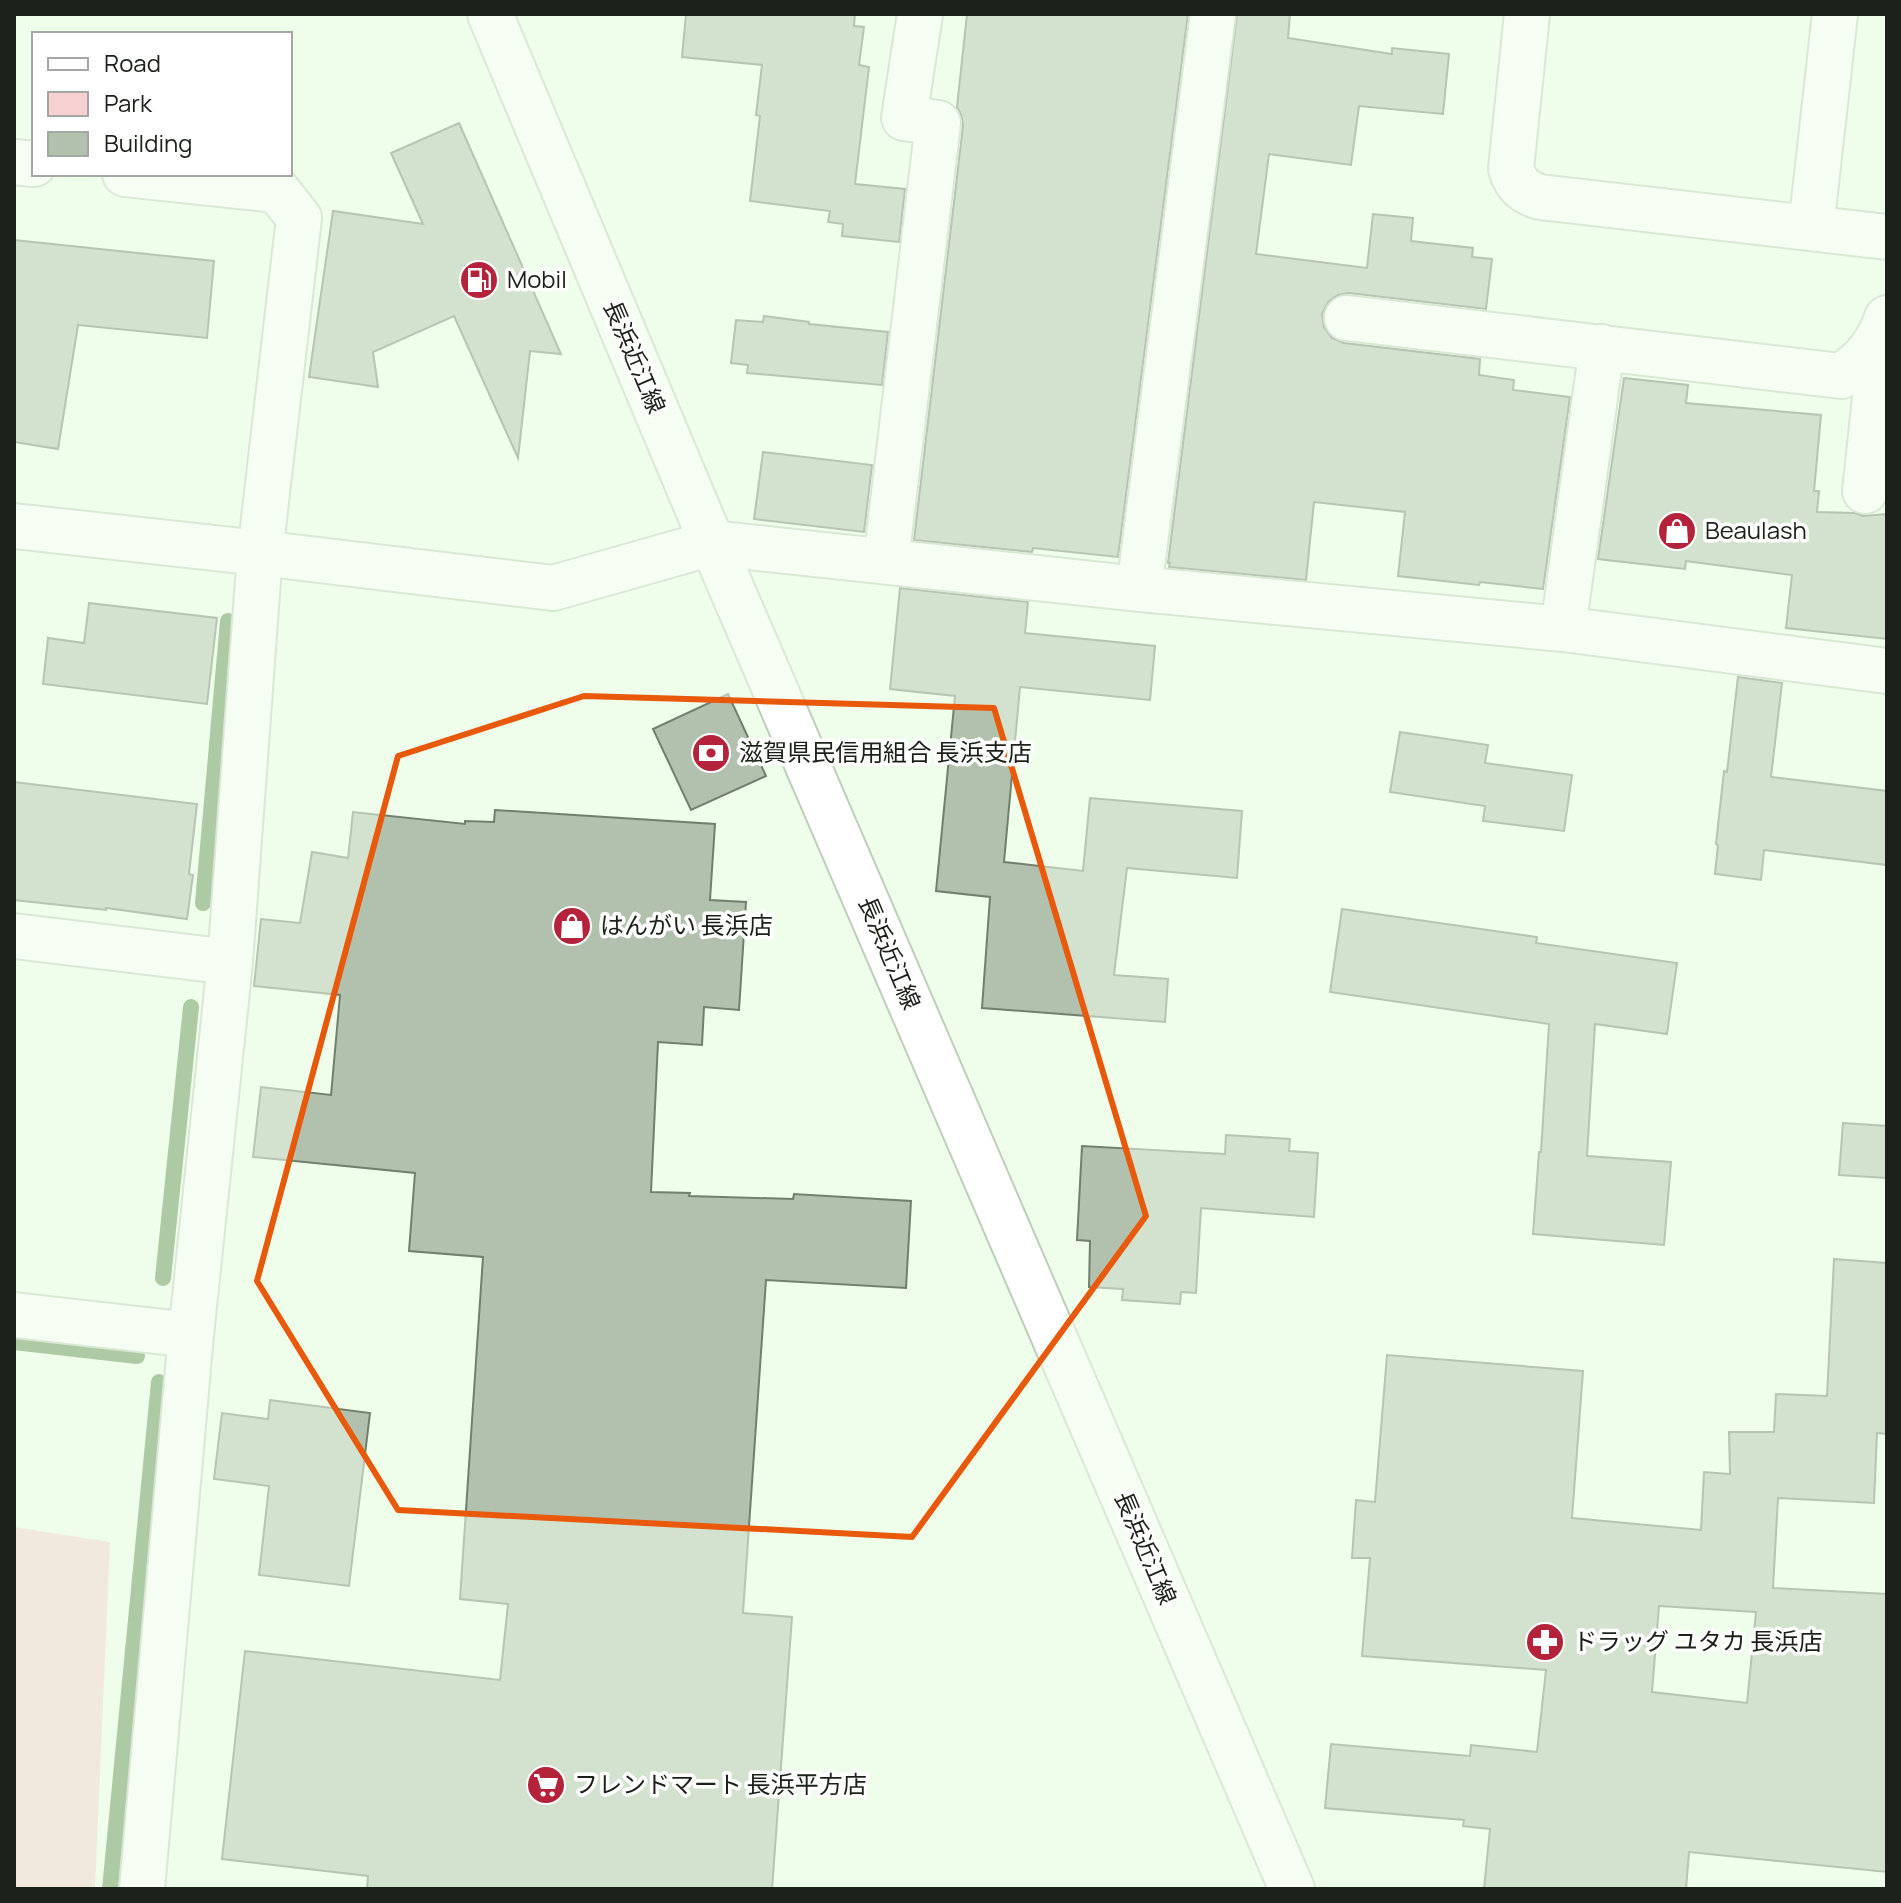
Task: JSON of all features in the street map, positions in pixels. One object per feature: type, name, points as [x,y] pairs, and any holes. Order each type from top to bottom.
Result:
[{"type":"street","name":"長浜近江線","points":[[490,14],[712,543],[1292,1889]]},
{"type":"street","points":[[886,561],[938,123],[904,118],[920,14]]},
{"type":"street","points":[[1139,589],[1213,14]]},
{"type":"street","points":[[1527,14],[1511,169],[1514,179],[1530,194],[1811,228],[1881,248]]},
{"type":"street","points":[[1811,228],[1835,14]]},
{"type":"street","points":[[142,1889],[191,1335],[230,962],[260,553],[299,218],[277,190],[144,176]]},
{"type":"street","points":[[1347,318],[1841,376],[1864,358],[1884,325]]},
{"type":"street","points":[[1865,491],[1884,325]]},
{"type":"street","points":[[1563,629],[1602,347]]},
{"type":"street","points":[[14,526],[553,588],[712,543],[1139,589],[1563,629],[1887,671]]},
{"type":"street","points":[[14,936],[230,962]]},
{"type":"street","points":[[14,1315],[191,1335]]},
{"type":"highlighted area","points":[[584,696],[994,708],[1146,1216],[912,1537],[398,1510],[257,1281],[398,756]]},
{"type":"green space","points":[[14,1527],[110,1542],[95,1889],[14,1889]]},
{"type":"building","points":[[686,14],[855,14],[854,26],[864,27],[859,65],[869,67],[855,184],[905,189],[899,242],[842,236],[843,224],[828,222],[830,211],[750,201],[760,116],[756,115],[762,65],[682,57]]},
{"type":"building","points":[[967,14],[1188,14],[1118,557],[914,540],[963,126],[957,107]]},
{"type":"building","points":[[1237,14],[1290,14],[1288,38],[1392,54],[1392,48],[1449,54],[1443,114],[1359,106],[1351,165],[1269,154],[1256,254],[1367,268],[1373,214],[1413,218],[1411,241],[1473,248],[1472,257],[1492,259],[1486,309],[1349,293],[1338,295],[1328,302],[1322,314],[1324,327],[1332,338],[1344,343],[1480,359],[1479,375],[1514,380],[1513,390],[1570,397],[1543,589],[1398,576],[1405,512],[1314,502],[1306,580],[1169,567]]},
{"type":"building","points":[[459,123],[561,354],[530,351],[518,458],[454,316],[373,352],[378,387],[309,377],[333,211],[423,224],[391,153]]},
{"type":"building","points":[[14,240],[214,261],[207,338],[78,325],[58,449],[14,442]]},
{"type":"building","points":[[764,316],[888,332],[882,385],[747,373],[748,365],[731,363],[736,320],[763,322]]},
{"type":"building","points":[[1624,378],[1688,385],[1686,403],[1821,415],[1814,491],[1819,491],[1817,512],[1863,516],[1887,514],[1887,639],[1786,628],[1792,575],[1686,561],[1685,569],[1598,559]]},
{"type":"building","points":[[763,452],[872,465],[864,532],[754,519]]},
{"type":"building","points":[[900,588],[1028,602],[1025,633],[1155,646],[1150,700],[1020,687],[1004,862],[1083,871],[1090,798],[1242,811],[1237,878],[1127,868],[1114,975],[1168,979],[1165,1022],[982,1008],[990,897],[936,891],[955,696],[890,689]]},
{"type":"building","points":[[89,603],[217,618],[207,704],[43,684],[48,638],[84,643]]},
{"type":"building","points":[[1738,677],[1782,683],[1771,777],[1887,791],[1887,865],[1764,850],[1761,880],[1715,874],[1724,771],[1727,772]]},
{"type":"building","points":[[728,694],[766,776],[691,810],[653,729]]},
{"type":"building","points":[[1400,732],[1488,745],[1485,763],[1572,775],[1564,831],[1483,821],[1485,806],[1390,792]]},
{"type":"building","points":[[14,782],[197,804],[187,919],[14,900]]},
{"type":"building","points":[[495,810],[715,824],[710,900],[746,902],[739,1010],[704,1007],[702,1045],[658,1042],[651,1192],[793,1199],[794,1194],[911,1201],[906,1288],[766,1280],[743,1613],[792,1617],[772,1889],[367,1889],[368,1876],[222,1859],[245,1651],[500,1680],[508,1604],[460,1599],[483,1257],[409,1251],[415,1173],[253,1157],[261,1087],[331,1095],[340,995],[254,986],[261,919],[300,923],[312,852],[348,858],[353,812],[465,824],[465,821],[494,822]]},
{"type":"building","points":[[1342,909],[1537,937],[1536,943],[1677,963],[1667,1034],[1595,1024],[1587,1156],[1671,1162],[1664,1245],[1533,1234],[1549,1024],[1330,992]]},
{"type":"building","points":[[1843,1123],[1887,1126],[1887,1178],[1839,1175]]},
{"type":"building","points":[[1226,1135],[1290,1139],[1289,1151],[1318,1153],[1314,1217],[1201,1208],[1196,1293],[1181,1292],[1180,1304],[1122,1300],[1123,1289],[1089,1287],[1090,1241],[1077,1240],[1082,1146],[1225,1154]]},
{"type":"building","points":[[1834,1259],[1887,1263],[1887,1434],[1877,1433],[1874,1503],[1778,1498],[1773,1588],[1887,1594],[1887,1872],[1689,1852],[1686,1889],[1484,1889],[1490,1829],[1463,1826],[1464,1820],[1325,1808],[1331,1744],[1470,1756],[1471,1745],[1537,1752],[1546,1670],[1362,1656],[1370,1558],[1352,1558],[1356,1500],[1375,1502],[1387,1355],[1583,1371],[1572,1518],[1701,1530],[1704,1472],[1730,1474],[1729,1432],[1774,1432],[1776,1394],[1827,1396]],"holes":[[[1659,1606],[1756,1612],[1747,1703],[1652,1692]]]},
{"type":"building","points":[[270,1400],[370,1413],[349,1586],[259,1575],[269,1486],[214,1479],[222,1413],[268,1419]]},
{"type":"waterway","points":[[203,903],[228,621]]},
{"type":"waterway","points":[[163,1278],[191,1007]]},
{"type":"waterway","points":[[14,1342],[137,1356]]},
{"type":"waterway","points":[[110,1889],[159,1382]]},
{"type":"place","name":"Mobil","points":[[479,280]]},
{"type":"place","name":"Beaulash","points":[[1677,531]]},
{"type":"place","name":"滋賀県民信用組合 長浜支店","points":[[711,753]]},
{"type":"place","name":"はんがい 長浜店","points":[[572,926]]},
{"type":"place","name":"ドラッグ ユタカ 長浜店","points":[[1545,1642]]},
{"type":"place","name":"フレンドマート 長浜平方店","points":[[546,1785]]}]
